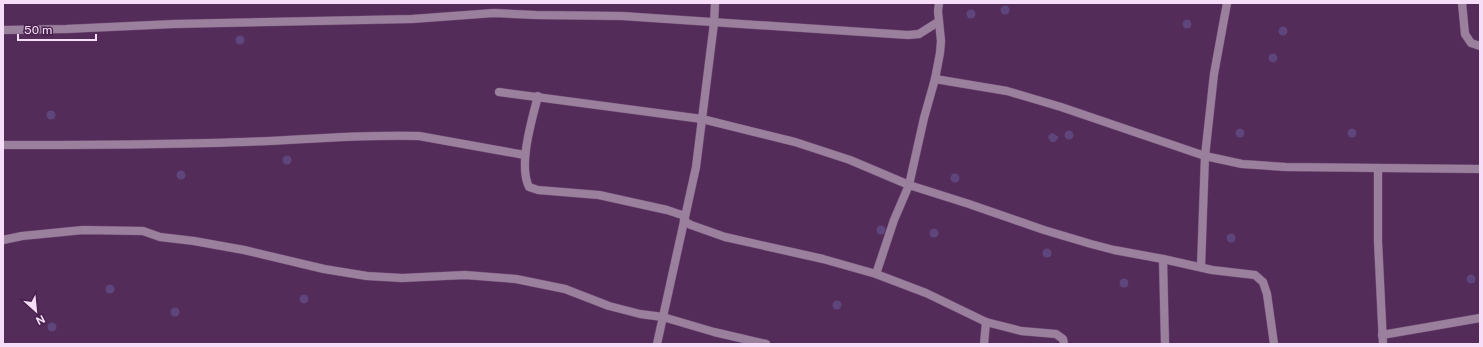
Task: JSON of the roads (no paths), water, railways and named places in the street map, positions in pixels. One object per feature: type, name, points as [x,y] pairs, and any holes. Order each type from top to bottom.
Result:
[{"type":"street","points":[[658,344],[696,167],[714,23],[715,3]]},
{"type":"street","points":[[876,274],[894,220],[909,185],[924,118],[935,79],[941,41],[938,22],[939,3]]},
{"type":"street","points":[[1201,267],[1205,156],[1214,74],[1225,3]]},
{"type":"street","points":[[1462,3],[1465,34],[1471,43],[1480,46]]},
{"type":"street","points":[[3,30],[66,29],[174,24],[412,19],[494,13],[622,16],[908,35],[919,34],[938,22]]},
{"type":"street","points":[[935,79],[1007,91],[1205,156],[1256,166],[1480,169]]},
{"type":"street","points":[[499,92],[702,119],[795,142],[843,158],[909,185],[1090,244],[1212,270],[1255,275],[1263,282],[1267,294],[1274,344]]},
{"type":"street","points":[[538,96],[525,155],[526,181],[529,187],[538,190],[599,195],[667,210],[685,219],[691,225],[725,237],[823,259],[876,274],[926,293],[986,322],[1021,331],[1056,334],[1063,339],[1064,344]]},
{"type":"street","points":[[3,145],[99,146],[192,144],[367,136],[419,136],[525,155]]},
{"type":"street","points":[[1378,168],[1378,241],[1383,344]]},
{"type":"street","points":[[3,240],[22,236],[83,230],[143,231],[160,237],[194,241],[237,249],[324,269],[367,276],[388,278],[465,275],[516,279],[564,290],[634,313],[663,317],[714,332],[766,344]]},
{"type":"street","points":[[1163,259],[1166,344]]},
{"type":"street","points":[[1382,335],[1480,318]]},
{"type":"street","points":[[984,344],[986,322]]}]
